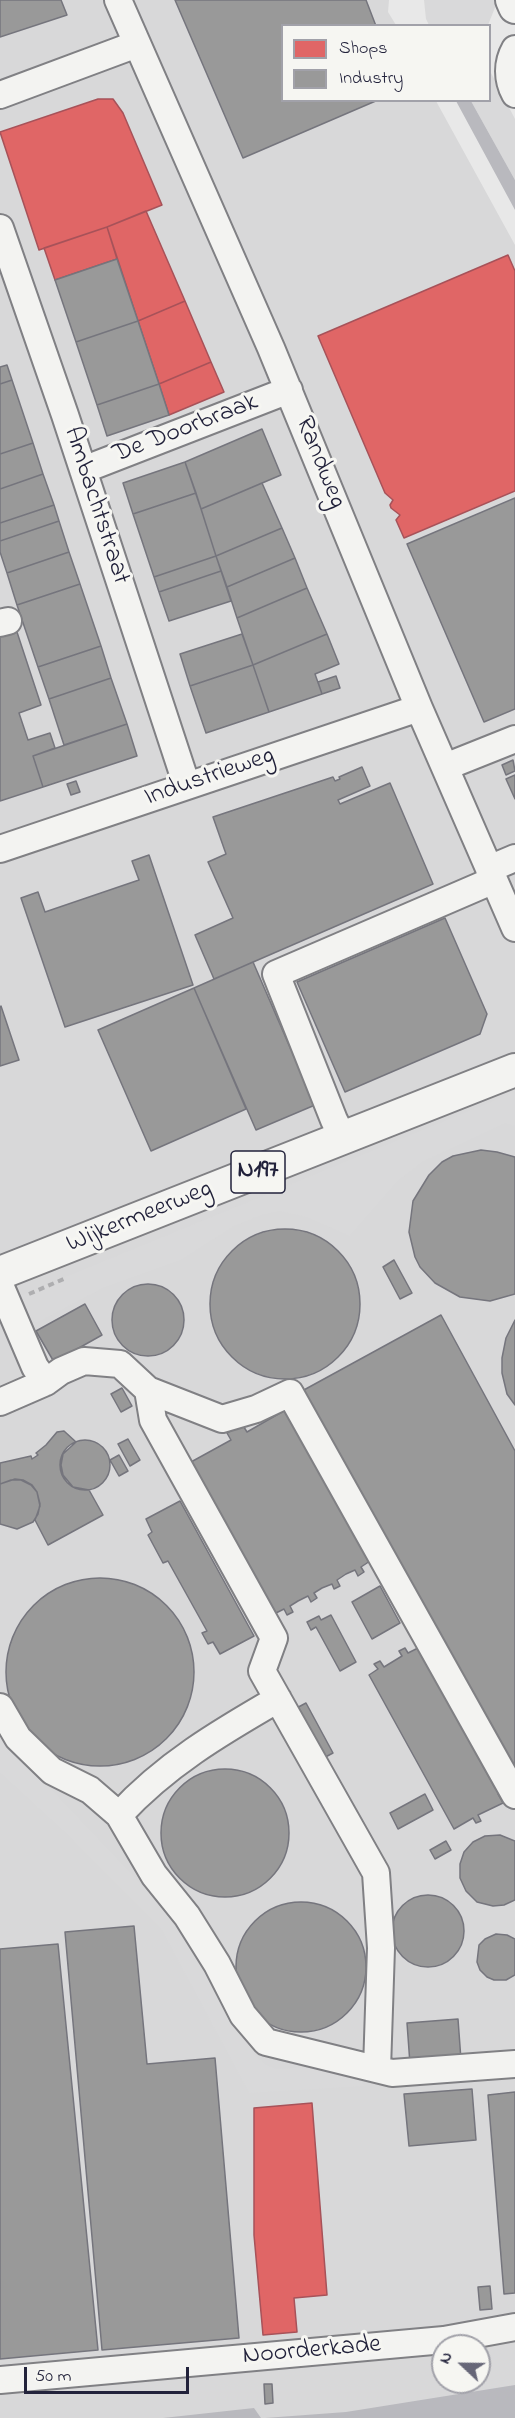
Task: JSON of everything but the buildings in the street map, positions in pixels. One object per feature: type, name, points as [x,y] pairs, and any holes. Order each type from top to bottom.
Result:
[{"type":"main road","points":[[512,0],[515,7]]},
{"type":"main road","name":"Wijkermeerweg","points":[[0,1273],[515,1070]]},
{"type":"street","name":"Randweg","points":[[118,0],[289,390],[419,708],[515,928]]},
{"type":"street","points":[[0,95],[137,44]]},
{"type":"street","points":[[515,49],[510,57],[508,82],[515,94]]},
{"type":"street","name":"Ambachtstraat","points":[[0,228],[83,470],[187,786]]},
{"type":"street","name":"De Doorbraak","points":[[83,470],[289,390]]},
{"type":"street","name":"Industrieweg","points":[[0,849],[419,708]]},
{"type":"street","points":[[445,767],[515,739]]},
{"type":"street","points":[[343,1138],[276,974],[492,874],[515,858]]},
{"type":"street","points":[[0,1285],[35,1367],[46,1382]]},
{"type":"street","points":[[0,1402],[46,1382],[61,1371],[84,1361],[120,1364],[148,1390],[222,1419],[256,1409],[290,1393],[515,1794]]},
{"type":"street","points":[[148,1390],[153,1420],[274,1638],[262,1671],[376,1873],[381,1948],[376,2069]]},
{"type":"street","points":[[118,1815],[144,1788],[210,1738],[278,1699]]},
{"type":"street","points":[[0,1707],[18,1738],[52,1771],[90,1790],[118,1815],[154,1875],[188,1916],[217,1964],[243,2015],[266,2042],[392,2073],[515,2064]]},
{"type":"street","name":"Noorderkade","points":[[0,2380],[444,2340],[515,2327]]},
{"type":"shaded area","points":[[0,0],[389,0],[388,12],[395,24],[281,24],[281,102],[437,102],[515,245],[515,2418],[0,2418]]},
{"type":"shaded area","points":[[424,0],[495,0],[496,5],[488,24],[428,24]]},
{"type":"shaded area","points":[[491,73],[515,119],[515,180],[472,102],[491,102]]},
{"type":"shaded area","points":[[457,102],[472,102],[515,180],[515,210]]},
{"type":"shaded area","points":[[0,558],[16,607],[0,613]]},
{"type":"shaded area","points":[[515,1092],[515,1126],[505,1123],[424,1161],[399,1180],[350,1236],[307,1217],[279,1211],[261,1215],[234,1226],[181,1260],[103,1288],[36,1323],[28,1317],[17,1297]]},
{"type":"shaded area","points":[[0,1735],[193,1938],[255,2055],[267,2065],[277,2069],[340,2065],[355,2073],[365,2086],[249,2093],[160,1927],[74,1841],[0,1773]]},
{"type":"shaded area","points":[[515,2385],[515,2418],[265,2418],[346,2412],[459,2394],[491,2394],[491,2389]]},
{"type":"shaded area","points":[[254,2408],[261,2418],[163,2418]]}]
